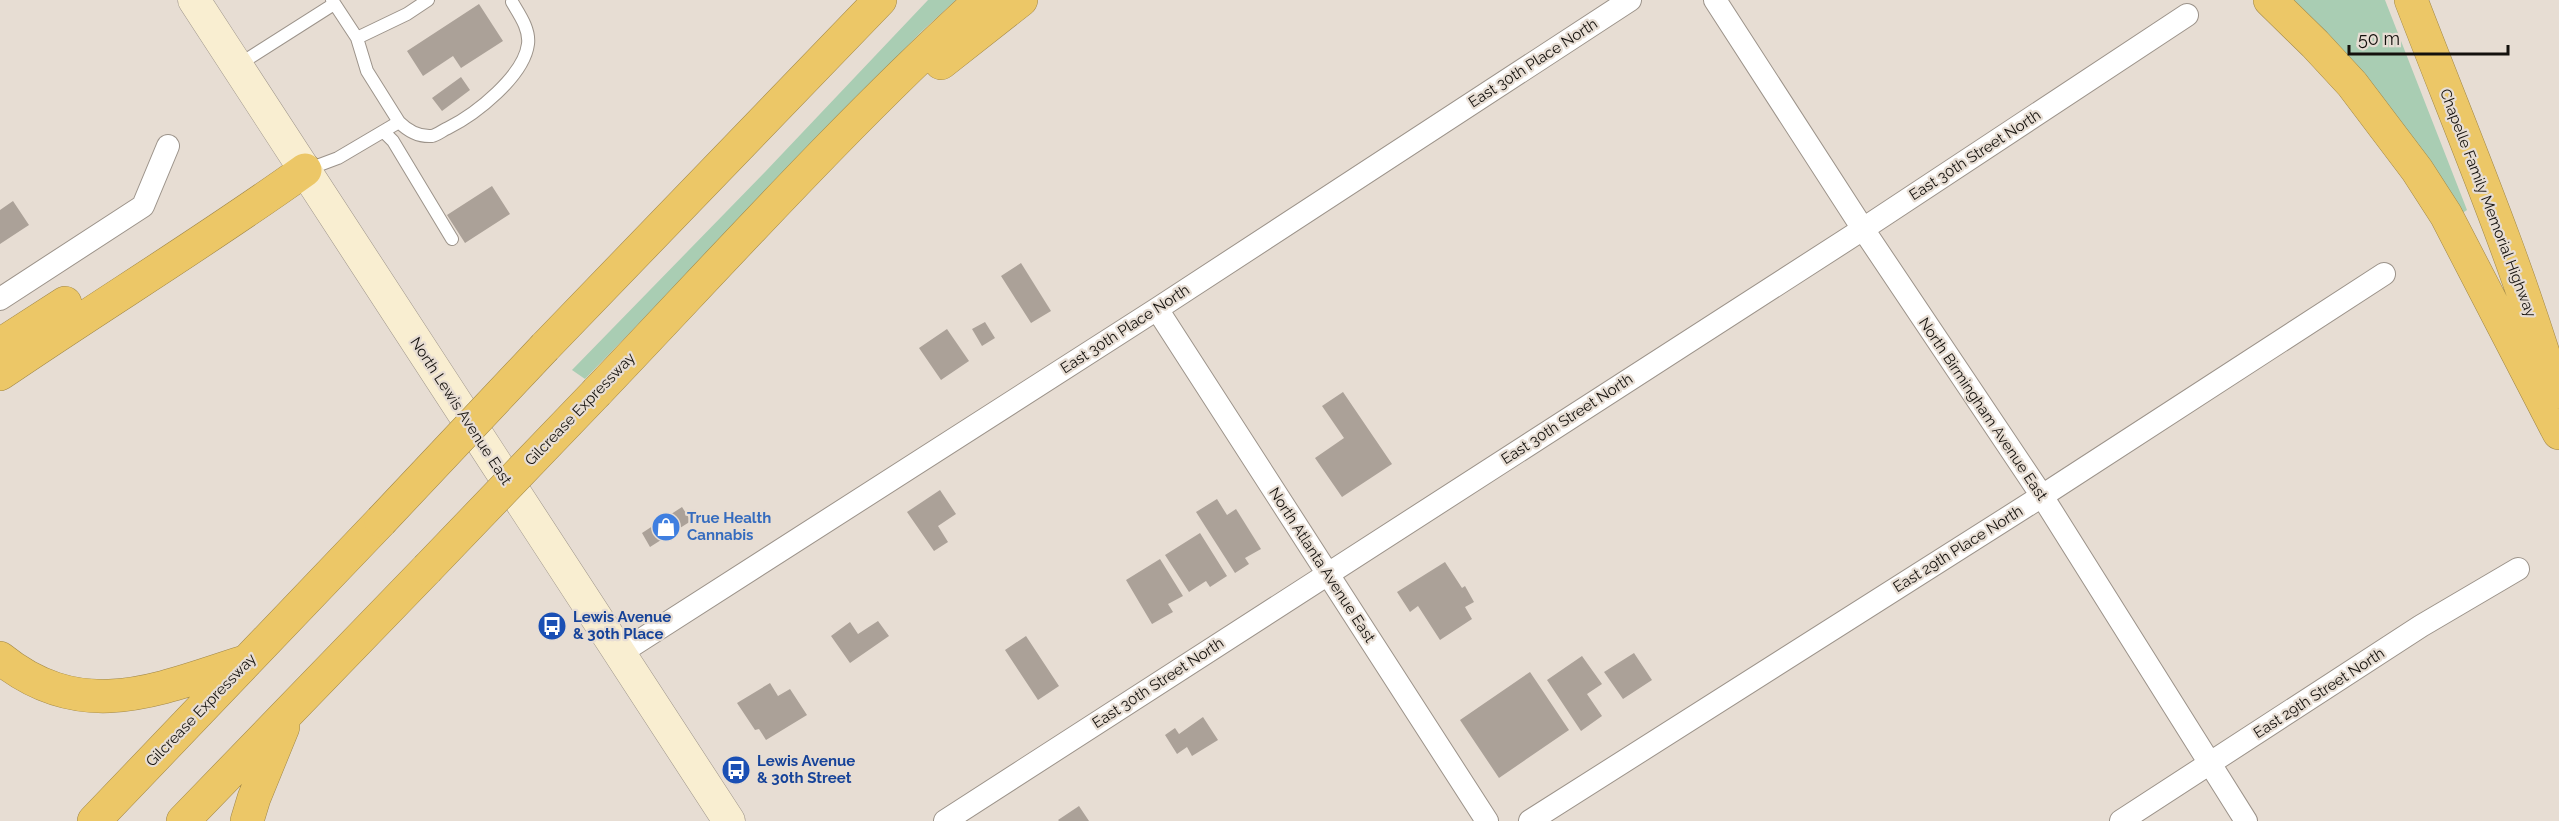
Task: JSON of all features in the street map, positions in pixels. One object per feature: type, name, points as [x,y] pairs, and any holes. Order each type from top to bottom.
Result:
[{"type":"highway","name":"Gilcrease Expressway","points":[[94,821],[249,661],[545,346],[880,0]]},
{"type":"highway","name":"Gilcrease Expressway","points":[[183,821],[820,159],[928,48],[981,0]]},
{"type":"highway","points":[[820,159],[1021,0]]},
{"type":"highway","points":[[2270,0],[2316,44],[2352,84],[2417,170],[2446,215],[2559,433]]},
{"type":"highway","name":"Chapelle Family Memorial Highway","points":[[2410,0],[2515,272],[2537,333],[2559,408]]},
{"type":"highway","points":[[0,345],[229,202],[305,170]]},
{"type":"highway","points":[[0,374],[305,170]]},
{"type":"highway","points":[[0,658],[30,679],[57,689],[83,695],[112,697],[143,694],[249,661]]},
{"type":"highway","points":[[247,821],[290,710]]},
{"type":"main road","name":"North Lewis Avenue East","points":[[194,0],[729,821]]},
{"type":"street","name":"East 30th Place North","points":[[619,654],[1157,309],[1630,0]]},
{"type":"street","name":"North Birmingham Avenue East","points":[[1715,0],[1863,229],[2042,495],[2246,821]]},
{"type":"street","name":"East 30th Street North","points":[[945,821],[1863,229],[2187,15]]},
{"type":"street","points":[[0,298],[143,206],[168,146]]},
{"type":"street","name":"East 29th Place North","points":[[1530,821],[2384,274]]},
{"type":"street","name":"North Atlanta Avenue East","points":[[1157,309],[1487,821]]},
{"type":"street","name":"East 29th Street North","points":[[2121,821],[2421,626],[2518,569]]},
{"type":"lane","points":[[357,38],[407,14],[428,0]]},
{"type":"lane","points":[[237,66],[333,2],[357,38],[367,71],[399,122],[411,133],[432,136],[467,119],[496,94],[514,73],[528,45],[528,32],[512,2]]},
{"type":"lane","points":[[305,170],[338,158],[399,122]]},
{"type":"lane","points":[[384,132],[393,141],[452,239]]},
{"type":"green space","points":[[928,0],[956,0],[921,32],[585,379],[572,370],[765,172]]},
{"type":"green space","points":[[2287,0],[2385,0],[2467,210],[2459,215]]},
{"type":"building","points":[[479,4],[503,41],[461,68],[453,56],[423,76],[407,51]]},
{"type":"building","points":[[461,77],[470,90],[442,111],[432,98]]},
{"type":"building","points":[[492,186],[510,214],[465,243],[447,215]]},
{"type":"building","points":[[13,201],[29,225],[0,244],[0,210]]},
{"type":"building","points":[[1021,263],[1051,311],[1031,323],[1001,276]]},
{"type":"building","points":[[985,322],[995,338],[982,346],[972,329]]},
{"type":"building","points":[[947,329],[969,361],[941,380],[919,348]]},
{"type":"building","points":[[1343,392],[1392,464],[1342,497],[1315,458],[1344,438],[1322,406]]},
{"type":"building","points":[[940,490],[956,514],[938,526],[948,542],[934,551],[907,512]]},
{"type":"building","points":[[1217,499],[1227,515],[1236,509],[1261,549],[1245,558],[1249,564],[1235,573],[1196,512]]},
{"type":"building","name":"True Health Cannabis","points":[[682,507],[691,521],[650,547],[642,533]]},
{"type":"building","points":[[1200,533],[1227,576],[1210,587],[1206,581],[1189,592],[1165,555]]},
{"type":"building","points":[[1160,559],[1183,596],[1168,604],[1173,612],[1152,624],[1126,580]]},
{"type":"building","points":[[1445,562],[1462,588],[1465,586],[1474,602],[1465,607],[1472,619],[1440,640],[1418,606],[1410,612],[1397,592]]},
{"type":"building","points":[[878,621],[889,636],[850,663],[831,636],[850,622],[858,634]]},
{"type":"building","points":[[1026,636],[1059,686],[1038,700],[1005,650]]},
{"type":"building","points":[[1634,653],[1652,680],[1623,699],[1604,672]]},
{"type":"building","points":[[1582,656],[1602,684],[1587,694],[1602,716],[1581,731],[1547,680]]},
{"type":"building","points":[[1530,672],[1569,730],[1499,778],[1460,720]]},
{"type":"building","points":[[770,683],[778,696],[790,689],[807,715],[766,740],[759,729],[755,730],[737,703]]},
{"type":"building","points":[[1203,717],[1218,740],[1192,756],[1187,747],[1177,754],[1165,735],[1175,728],[1179,734]]},
{"type":"building","points":[[1079,806],[1089,821],[1058,820]]},
{"type":"place","name":"True Health Cannabis","points":[[666,527]]},
{"type":"place","name":"Lewis Avenue & 30th Place","points":[[552,626]]},
{"type":"place","name":"Lewis Avenue & 30th Street","points":[[736,770]]}]
